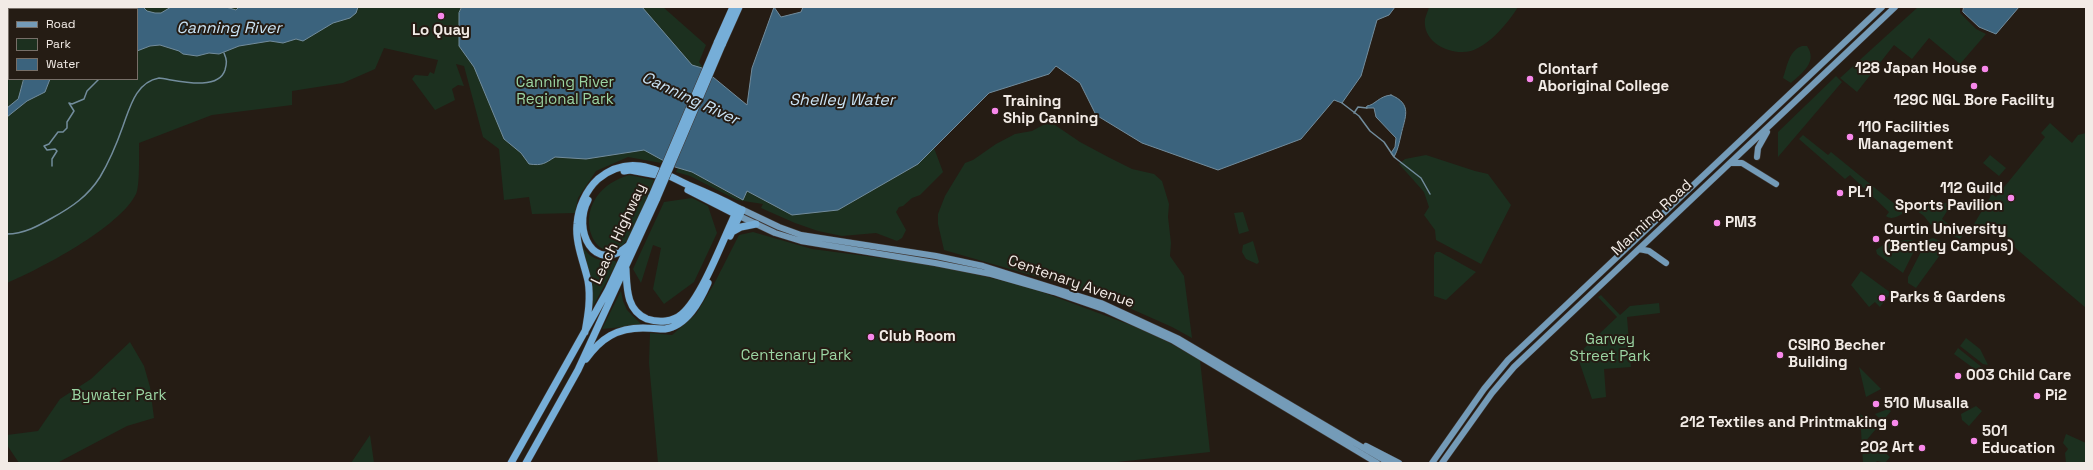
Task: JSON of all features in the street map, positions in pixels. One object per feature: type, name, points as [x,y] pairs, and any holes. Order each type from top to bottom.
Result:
[{"type":"highway","name":"Leach Highway","points":[[526,463],[578,370],[626,269],[654,197],[719,44],[733,7]]},
{"type":"highway","name":"Leach Highway","points":[[719,44],[739,7]]},
{"type":"highway","points":[[585,332],[589,307],[588,282],[580,253],[576,225],[581,204],[593,184],[607,172],[620,167],[632,165],[652,168],[739,212]]},
{"type":"highway","points":[[630,245],[619,254],[610,256],[600,255],[593,251],[588,244],[583,230],[585,206],[596,187],[610,176],[619,172],[630,170],[656,175],[739,212]]},
{"type":"highway","name":"Leach Highway","points":[[511,463],[585,332],[654,197]]},
{"type":"highway","points":[[626,269],[627,294],[631,304],[637,312],[652,320],[666,321],[674,318],[688,307],[702,285],[739,212]]},
{"type":"highway","points":[[578,370],[597,345],[615,332],[628,328],[665,329],[687,318],[702,297],[739,212]]},
{"type":"highway","points":[[730,234],[736,229],[756,224]]},
{"type":"main road","name":"Manning Road","points":[[1434,461],[1484,389],[1508,360],[1882,7]]},
{"type":"main road","name":"Manning Road","points":[[1442,463],[1508,373],[1895,7]]},
{"type":"main road","points":[[1757,158],[1761,140],[1787,110]]},
{"type":"main road","points":[[1728,164],[1736,162],[1742,163],[1776,184]]},
{"type":"main road","name":"Centenary Avenue","points":[[739,212],[756,224],[786,237],[812,244],[935,263],[991,274],[1054,292],[1106,310],[1172,340],[1377,463]]},
{"type":"main road","name":"Centenary Avenue","points":[[739,212],[801,234],[936,256],[983,266],[1101,303],[1180,339],[1389,463]]},
{"type":"main road","points":[[1639,249],[1649,251],[1666,263]]},
{"type":"main road","points":[[1334,431],[1378,451],[1398,463]]},
{"type":"main road","points":[[1428,463],[1434,461]]},
{"type":"green space","name":"Canning River Regional Park","points":[[7,7],[663,7],[706,45],[699,62],[702,66],[661,163],[628,157],[596,171],[578,198],[575,213],[532,214],[529,197],[504,200],[499,149],[483,137],[464,66],[456,64],[464,86],[458,85],[452,89],[455,100],[435,110],[412,79],[415,75],[428,76],[430,72],[434,74],[438,60],[384,48],[375,69],[343,83],[292,91],[292,105],[212,115],[139,143],[137,190],[127,207],[114,220],[78,246],[7,283]]},
{"type":"green space","points":[[1429,7],[1518,7],[1509,20],[1492,39],[1478,48],[1463,52],[1439,46],[1428,35],[1425,27],[1425,19]]},
{"type":"green space","points":[[1918,7],[1960,7],[1960,13],[1976,29],[1986,34],[1960,64],[1929,38],[1912,59],[1894,45],[1857,92],[1840,78]]},
{"type":"green space","points":[[1802,46],[1807,46],[1810,52],[1810,62],[1804,71],[1791,83],[1783,78],[1787,64],[1794,51]]},
{"type":"green space","points":[[1836,76],[1842,82],[1778,157],[1778,132]]},
{"type":"green space","points":[[2050,123],[2072,143],[2078,135],[2086,133],[2086,308],[1993,229],[1988,233],[1974,224],[1992,194],[1996,197],[2045,137],[2041,133]]},
{"type":"green space","points":[[1045,124],[1055,125],[1080,142],[1110,158],[1132,169],[1154,174],[1162,181],[1169,204],[1168,217],[1171,243],[1170,256],[1184,276],[1192,338],[1172,327],[1100,295],[944,250],[938,224],[938,214],[945,196],[965,163],[973,160],[996,144],[1015,134],[1032,131]]},
{"type":"green space","points":[[1803,135],[1828,155],[1831,152],[1902,210],[1902,214],[1892,218],[1886,216],[1889,212],[1850,175],[1845,179],[1799,139]]},
{"type":"green space","points":[[934,148],[943,172],[920,195],[912,198],[903,206],[899,207],[896,212],[906,230],[902,238],[897,241],[876,233],[842,236],[818,231],[761,208],[763,204],[737,200],[690,176],[676,172],[678,167],[692,172],[742,200],[747,191],[792,215],[918,164]]},
{"type":"green space","points":[[1426,155],[1488,174],[1511,205],[1481,264],[1436,240],[1435,230],[1424,215],[1429,207],[1424,192],[1399,164],[1405,159]]},
{"type":"green space","points":[[1990,155],[2006,168],[1999,176],[1983,163]]},
{"type":"green space","points":[[629,175],[654,180],[639,219],[628,239],[616,249],[605,250],[596,243],[590,231],[589,216],[595,200],[607,186]]},
{"type":"green space","points":[[692,198],[708,206],[717,233],[694,282],[664,304],[653,289],[661,248],[653,245],[641,283],[633,269],[664,202]]},
{"type":"green space","points":[[1953,202],[1942,219],[1963,235],[1960,239],[1931,225],[1924,216],[1913,208]]},
{"type":"green space","points":[[1243,212],[1249,231],[1239,234],[1234,213]]},
{"type":"green space","name":"Centenary Park","points":[[753,232],[812,249],[935,265],[1026,286],[1152,333],[1200,360],[1210,452],[1108,463],[658,463],[649,363],[650,333],[672,335],[696,314],[714,284],[739,235]]},
{"type":"green space","points":[[1933,238],[1948,244],[1916,288],[1908,283],[1908,277],[1927,240]]},
{"type":"green space","points":[[1912,240],[1915,249],[1903,273],[1877,254],[1876,250],[1883,245]]},
{"type":"green space","points":[[1253,241],[1259,262],[1257,264],[1246,259],[1242,252],[1243,245]]},
{"type":"green space","points":[[582,245],[592,256],[600,260],[615,261],[617,263],[593,306],[591,306],[592,282]]},
{"type":"green space","points":[[1436,252],[1440,252],[1476,272],[1446,300],[1434,296],[1434,255]]},
{"type":"green space","points":[[1861,271],[1891,293],[1880,307],[1875,302],[1869,307],[1851,285]]},
{"type":"green space","points":[[621,291],[627,310],[642,325],[602,329]]},
{"type":"green space","name":"Garvey Street Park","points":[[1601,295],[1620,315],[1630,306],[1659,303],[1660,313],[1627,317],[1631,367],[1604,369],[1606,397],[1592,399],[1577,355],[1617,317],[1598,297]]},
{"type":"green space","points":[[1966,338],[1980,349],[1988,365],[1983,364],[1960,346]]},
{"type":"green space","name":"Bywater Park","points":[[130,342],[144,366],[150,387],[154,418],[127,426],[57,463],[19,463],[7,445],[7,435],[38,431],[60,399],[91,379]]},
{"type":"green space","points":[[1958,348],[1989,373],[1987,378],[1954,354]]},
{"type":"green space","points":[[1859,367],[1881,389],[1866,397]]},
{"type":"green space","points":[[1976,406],[1982,411],[1969,426],[1962,420],[1961,414]]},
{"type":"green space","points":[[1888,409],[1891,411],[1865,442],[1872,448],[1875,444],[1890,457],[1885,463],[1877,461],[1875,463],[1863,463],[1860,414],[1873,424],[1879,418],[1875,414]]},
{"type":"green space","points":[[2066,434],[2086,443],[2086,460],[2083,463],[2066,463],[2065,453],[2068,449],[2063,443]]},
{"type":"green space","points":[[370,435],[374,463],[351,463]]},
{"type":"water","name":"Canning River","points":[[143,7],[147,11],[161,13],[171,7],[226,7],[236,10],[239,7],[358,7],[356,13],[350,18],[333,23],[303,41],[296,39],[283,43],[270,41],[239,46],[219,54],[209,53],[197,56],[183,54],[179,51],[160,45],[150,46],[138,51],[138,8],[116,8]]},
{"type":"water","name":"Shelley Water","points":[[462,7],[642,7],[692,65],[702,68],[747,105],[752,68],[774,7],[781,17],[801,12],[803,7],[1395,7],[1389,15],[1377,20],[1361,76],[1342,103],[1334,100],[1301,139],[1218,170],[1142,143],[1096,115],[1080,83],[1056,66],[1049,74],[989,93],[918,164],[838,210],[792,215],[747,191],[743,200],[692,172],[675,167],[644,150],[586,159],[555,157],[541,164],[529,164],[521,153],[504,139],[474,67],[459,46],[459,13]]},
{"type":"water","points":[[1964,7],[2019,7],[1996,34],[1979,27],[1963,12]]},
{"type":"water","points":[[24,80],[50,80],[45,92],[27,101],[7,117],[7,108],[18,99]]},
{"type":"water","points":[[1391,95],[1402,103],[1406,112],[1399,144],[1394,157],[1391,153],[1395,147],[1396,138],[1376,117],[1374,108],[1366,108],[1383,97]]},
{"type":"waterway","points":[[7,234],[25,231],[41,224],[73,205],[90,190],[100,177],[110,159],[131,104],[139,90],[151,80],[159,78],[196,83],[214,81],[221,77],[225,70],[226,58],[224,53]]},
{"type":"waterway","points":[[52,166],[52,159],[57,151],[55,149],[47,150],[44,146],[49,144],[58,132],[63,132],[67,128],[67,122],[74,111],[69,103],[72,104],[84,99],[87,91],[98,80]]},
{"type":"waterway","points":[[1342,103],[1359,116],[1370,131],[1384,142],[1394,157],[1421,178],[1430,194]]},
{"type":"waterway","points":[[1354,113],[1358,107],[1367,108]]},
{"type":"place","name":"Lo Quay","points":[[441,16]]},
{"type":"place","name":"128 Japan House","points":[[1985,69]]},
{"type":"place","name":"Clontarf Aboriginal College","points":[[1530,79]]},
{"type":"place","name":"129C NGL Bore Facility","points":[[1974,86]]},
{"type":"place","name":"Training Ship Canning","points":[[995,111]]},
{"type":"place","name":"110 Facilities Management","points":[[1850,137]]},
{"type":"place","name":"PL1","points":[[1840,193]]},
{"type":"place","name":"112 Guild Sports Pavilion","points":[[2011,198]]},
{"type":"place","name":"PM3","points":[[1717,223]]},
{"type":"place","name":"Curtin University (Bentley Campus)","points":[[1876,239]]},
{"type":"place","name":"Parks & Gardens","points":[[1882,298]]},
{"type":"place","name":"Club Room","points":[[871,337]]},
{"type":"place","name":"CSIRO Becher Building","points":[[1780,355]]},
{"type":"place","name":"003 Child Care","points":[[1958,376]]},
{"type":"place","name":"Pi2","points":[[2037,396]]},
{"type":"place","name":"510 Musalla","points":[[1876,404]]},
{"type":"place","name":"212 Textiles and Printmaking","points":[[1895,423]]},
{"type":"place","name":"501 Education","points":[[1974,441]]},
{"type":"place","name":"202 Art","points":[[1922,448]]}]
